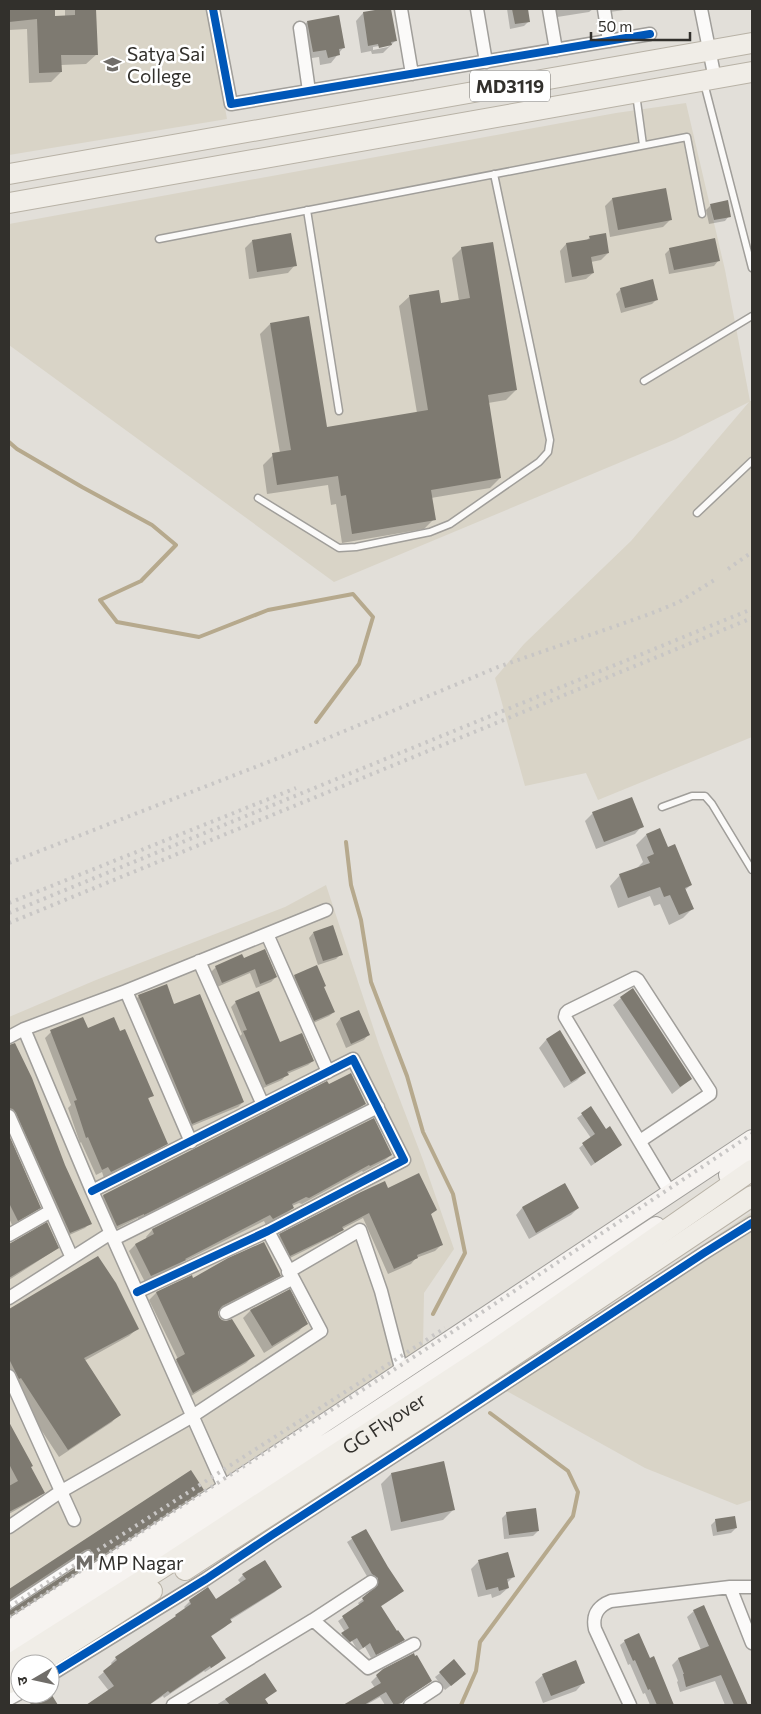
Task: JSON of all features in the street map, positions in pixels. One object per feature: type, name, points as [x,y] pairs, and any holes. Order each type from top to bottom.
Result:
[{"type":"main road","name":"MD3119","points":[[9,174],[752,43]]},
{"type":"main road","name":"MD3119","points":[[9,203],[752,72]]},
{"type":"main road","points":[[9,1629],[225,1489],[752,1139]]},
{"type":"main road","points":[[9,1648],[106,1588],[231,1504],[503,1328],[680,1210],[752,1158]]},
{"type":"main road","name":"GG Flyover","points":[[9,1665],[168,1564],[496,1349],[752,1170]]},
{"type":"main road","name":"GG Flyover","points":[[54,1654],[437,1408],[752,1196]]},
{"type":"street","points":[[213,9],[231,104],[650,34]]},
{"type":"street","points":[[401,9],[412,74]]},
{"type":"street","points":[[477,9],[486,62]]},
{"type":"street","points":[[549,9],[556,50]]},
{"type":"street","points":[[604,9],[609,42]]},
{"type":"street","points":[[701,9],[709,51],[709,80]]},
{"type":"street","points":[[300,28],[309,91]]},
{"type":"street","points":[[9,1037],[24,1029],[126,991],[326,910]]},
{"type":"street","points":[[267,934],[328,1072]]},
{"type":"street","points":[[199,961],[263,1105]]},
{"type":"street","points":[[640,1141],[710,1094],[710,1091],[635,978],[568,1010],[565,1017],[671,1194]]},
{"type":"street","points":[[126,991],[191,1142]]},
{"type":"street","points":[[24,1029],[92,1191],[191,1417],[225,1489]]},
{"type":"street","points":[[92,1191],[353,1059],[404,1160],[268,1231],[137,1292]]},
{"type":"street","points":[[9,1298],[72,1258],[112,1236],[378,1107]]},
{"type":"street","points":[[9,1116],[72,1258]]},
{"type":"street","points":[[9,1236],[51,1211]]},
{"type":"street","points":[[60,1669],[206,1580],[272,1535],[752,1223]]},
{"type":"street","points":[[226,1313],[360,1230],[381,1291],[402,1372]]},
{"type":"street","points":[[9,1527],[60,1492],[191,1417],[321,1331],[268,1231]]},
{"type":"street","points":[[9,1376],[74,1520]]},
{"type":"street","points":[[173,1705],[313,1620],[371,1582]]},
{"type":"street","points":[[630,1705],[595,1629],[593,1620],[596,1611],[611,1601],[730,1587],[752,1587]]},
{"type":"street","points":[[730,1587],[752,1643]]},
{"type":"street","points":[[313,1620],[368,1668],[414,1644]]},
{"type":"street","points":[[410,1705],[436,1688]]},
{"type":"lane","points":[[709,80],[752,268]]},
{"type":"lane","points":[[636,93],[643,145]]},
{"type":"lane","points":[[159,238],[687,136],[702,214]]},
{"type":"lane","points":[[258,498],[339,548],[356,548],[430,532],[450,524],[539,462],[548,452],[550,440],[494,174]]},
{"type":"lane","points":[[307,210],[339,411]]},
{"type":"lane","points":[[644,381],[752,316]]},
{"type":"lane","points":[[697,513],[752,461]]},
{"type":"lane","points":[[662,807],[692,796],[705,796],[712,804],[752,870]]},
{"type":"lane","points":[[9,1606],[88,1554]]},
{"type":"shaded area","name":"Satya Sai College","points":[[9,9],[207,9],[227,119],[9,155]]},
{"type":"shaded area","points":[[686,103],[725,270],[750,401],[752,401],[752,737],[598,800],[586,773],[525,786],[495,678],[524,644],[631,541],[749,402],[676,439],[334,582],[9,345],[9,224],[616,113]]},
{"type":"shaded area","points":[[326,885],[379,1045],[423,1160],[454,1249],[424,1293],[423,1348],[9,1622],[9,1017],[96,980],[285,907]]},
{"type":"shaded area","points":[[752,1212],[752,1500],[737,1505],[645,1468],[494,1384]]},
{"type":"building","points":[[9,9],[55,9],[55,16],[75,15],[75,9],[96,9],[98,55],[61,55],[62,72],[39,73],[37,19],[9,22]]},
{"type":"building","points":[[391,9],[397,41],[391,42],[392,45],[379,48],[378,44],[368,46],[363,12]]},
{"type":"building","points":[[512,9],[528,9],[530,22],[515,24]]},
{"type":"building","points":[[339,15],[345,48],[339,49],[340,55],[328,58],[326,50],[313,52],[307,21]]},
{"type":"building","points":[[666,188],[672,220],[618,230],[612,198]]},
{"type":"building","points":[[728,200],[731,217],[714,220],[710,204]]},
{"type":"building","points":[[291,233],[297,266],[257,272],[252,240]]},
{"type":"building","points":[[606,233],[609,253],[591,257],[594,273],[572,277],[566,243],[590,239],[589,236]]},
{"type":"building","points":[[715,238],[720,261],[674,270],[669,248]]},
{"type":"building","points":[[493,242],[517,390],[488,395],[501,478],[431,490],[436,520],[352,534],[346,495],[341,496],[338,476],[277,485],[272,453],[291,450],[270,323],[309,316],[327,427],[428,410],[409,295],[439,290],[441,303],[470,298],[461,247]]},
{"type":"building","points":[[653,279],[658,300],[625,308],[620,288]]},
{"type":"building","points":[[632,797],[644,827],[604,842],[592,812]]},
{"type":"building","points":[[660,828],[668,847],[675,844],[692,885],[685,888],[694,909],[679,915],[670,895],[664,897],[660,887],[628,898],[619,874],[650,863],[647,857],[654,854],[646,834]]},
{"type":"building","points":[[333,925],[343,955],[323,961],[313,932]]},
{"type":"building","points":[[265,949],[277,977],[260,984],[255,969],[222,983],[215,966],[242,954],[244,958]]},
{"type":"building","points":[[317,965],[335,1012],[314,1021],[294,975]]},
{"type":"building","points":[[167,984],[174,1004],[200,994],[244,1102],[192,1124],[138,995]]},
{"type":"building","points":[[633,988],[692,1079],[680,1087],[620,997]]},
{"type":"building","points":[[259,991],[280,1042],[302,1033],[314,1061],[287,1072],[289,1075],[266,1085],[243,1031],[247,1030],[235,1001]]},
{"type":"building","points":[[359,1010],[370,1035],[351,1044],[340,1018]]},
{"type":"building","points":[[83,1017],[88,1028],[114,1017],[120,1031],[125,1029],[154,1096],[148,1098],[168,1144],[111,1172],[108,1167],[102,1170],[88,1137],[86,1138],[74,1101],[77,1100],[50,1030]]},
{"type":"building","points":[[560,1030],[586,1073],[571,1082],[546,1039]]},
{"type":"building","points":[[15,1043],[32,1078],[65,1165],[92,1224],[70,1233],[16,1113],[13,1109],[9,1108],[9,1045]]},
{"type":"building","points":[[351,1073],[366,1104],[144,1215],[117,1226],[103,1195],[327,1081],[329,1084]]},
{"type":"building","points":[[591,1106],[606,1129],[610,1126],[622,1145],[595,1163],[582,1143],[595,1134],[581,1113]]},
{"type":"building","points":[[374,1118],[392,1155],[369,1165],[309,1198],[306,1197],[292,1204],[294,1208],[273,1219],[270,1215],[186,1260],[151,1276],[135,1244],[154,1234],[152,1229]]},
{"type":"building","points":[[9,1135],[41,1208],[18,1221],[9,1203]]},
{"type":"building","points":[[419,1173],[437,1210],[431,1214],[443,1245],[417,1255],[418,1258],[394,1269],[369,1213],[342,1227],[344,1230],[290,1256],[279,1234],[385,1181],[388,1188]]},
{"type":"building","points":[[565,1183],[579,1208],[536,1233],[522,1207]]},
{"type":"building","points":[[47,1222],[59,1248],[9,1278],[9,1244]]},
{"type":"building","points":[[264,1242],[281,1276],[222,1306],[218,1312],[222,1320],[232,1319],[255,1356],[193,1393],[176,1359],[185,1354],[156,1292],[192,1275],[193,1278],[228,1258]]},
{"type":"building","points":[[98,1256],[116,1283],[139,1329],[84,1358],[121,1415],[68,1450],[21,1378],[19,1379],[9,1359],[9,1309]]},
{"type":"building","points":[[290,1289],[308,1324],[272,1346],[250,1310]]},
{"type":"building","points":[[9,1422],[33,1466],[31,1467],[45,1493],[9,1512],[9,1486],[18,1481],[9,1464]]},
{"type":"building","points":[[444,1461],[455,1510],[401,1522],[391,1473]]},
{"type":"building","points":[[191,1470],[204,1490],[9,1616],[9,1611],[91,1558],[93,1556],[92,1552],[90,1549],[85,1550],[9,1600],[9,1589]]},
{"type":"building","points":[[536,1508],[539,1531],[509,1535],[506,1512]]},
{"type":"building","points":[[735,1516],[737,1528],[717,1532],[715,1519]]},
{"type":"building","points":[[366,1529],[404,1591],[381,1606],[405,1640],[376,1655],[370,1643],[363,1648],[357,1638],[350,1642],[341,1633],[349,1628],[342,1616],[364,1601],[362,1598],[378,1585],[378,1578],[372,1574],[351,1537]]},
{"type":"building","points":[[508,1552],[515,1577],[507,1579],[509,1588],[499,1591],[498,1587],[486,1590],[478,1560]]},
{"type":"building","points":[[265,1560],[282,1587],[230,1619],[232,1622],[211,1636],[226,1658],[211,1668],[210,1666],[170,1693],[168,1691],[149,1705],[86,1705],[114,1686],[103,1671],[117,1660],[115,1657],[176,1616],[191,1604],[189,1600],[208,1587],[216,1599],[246,1579],[242,1574]]},
{"type":"building","points":[[704,1605],[748,1705],[734,1705],[721,1675],[686,1687],[684,1674],[678,1658],[709,1646],[693,1610]]},
{"type":"building","points":[[639,1633],[650,1658],[654,1656],[674,1705],[657,1705],[635,1660],[633,1661],[624,1640]]},
{"type":"building","points":[[414,1653],[432,1681],[406,1698],[402,1703],[394,1705],[386,1692],[364,1705],[343,1705],[381,1683],[376,1675],[383,1669]]},
{"type":"building","points":[[454,1659],[466,1674],[451,1686],[439,1672]]},
{"type":"building","points":[[576,1660],[585,1683],[551,1696],[542,1674]]},
{"type":"building","points":[[265,1673],[277,1691],[265,1699],[269,1705],[230,1705],[225,1699]]},
{"type":"building","points":[[57,1704],[58,1705],[28,1705]]},
{"type":"waterway","points":[[9,442],[17,449],[82,487],[152,525],[176,545],[141,581],[100,600],[117,622],[199,637],[268,610],[353,594],[373,617],[359,664],[316,722]]},
{"type":"waterway","points":[[346,842],[351,885],[361,920],[371,982],[407,1076],[423,1132],[453,1194],[465,1253],[433,1314]]},
{"type":"waterway","points":[[461,1705],[476,1671],[480,1642],[573,1516],[578,1492],[568,1471],[490,1413]]},
{"type":"railway","points":[[728,569],[752,552]]},
{"type":"railway","points":[[9,863],[299,750],[498,667],[650,614],[679,602],[716,579]]},
{"type":"railway","points":[[9,913],[752,609]]},
{"type":"railway","points":[[9,923],[752,618]]},
{"type":"railway","points":[[9,903],[296,788]]},
{"type":"railway","points":[[9,1617],[437,1342],[752,1134]]},
{"type":"railway","points":[[9,1607],[445,1328]]},
{"type":"cycle path","points":[[213,9],[231,104],[650,34]]},
{"type":"cycle path","points":[[92,1191],[353,1059],[404,1160],[268,1231],[137,1292]]},
{"type":"cycle path","points":[[60,1669],[206,1579],[752,1223]]},
{"type":"place","name":"Satya Sai College","points":[[113,64]]},
{"type":"place","name":"MP Nagar","points":[[84,1562]]}]
